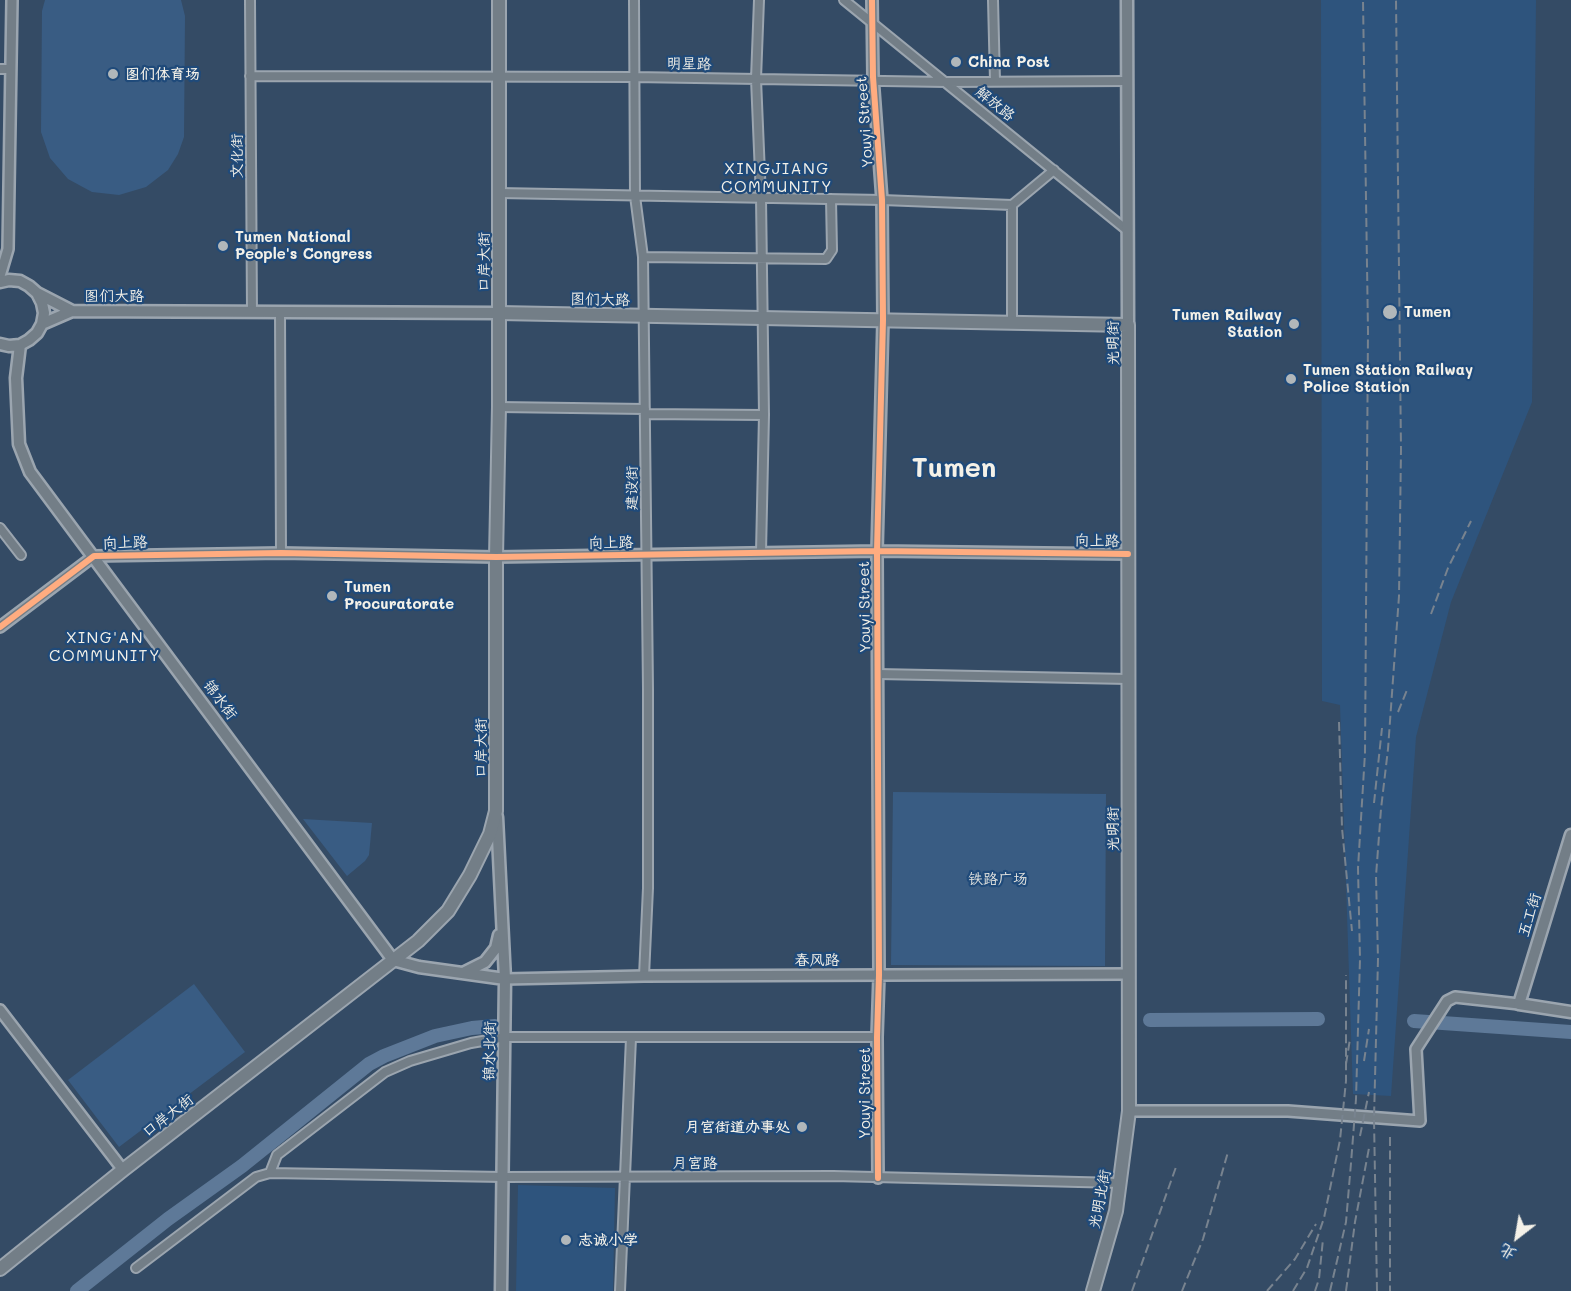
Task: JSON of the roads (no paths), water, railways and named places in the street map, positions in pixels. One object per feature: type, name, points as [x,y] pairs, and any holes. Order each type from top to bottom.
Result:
[{"type":"main road","name":"口岸大街","points":[[0,1269],[123,1170],[418,941],[448,911],[480,857],[490,834],[496,811],[495,557],[500,407],[499,0]]},
{"type":"main road","name":"光明街","points":[[1127,0],[1129,1111]]},
{"type":"main road","points":[[0,282],[20,281],[29,285],[37,293],[72,311]]},
{"type":"main road","points":[[0,344],[20,345],[37,333],[44,313],[37,293]]},
{"type":"main road","name":"图们大路","points":[[72,311],[499,314],[1128,325]]},
{"type":"main road","points":[[42,324],[72,311]]},
{"type":"main road","name":"锦水街","points":[[20,345],[16,378],[19,444],[30,472],[393,960]]},
{"type":"main road","name":"锦水北街","points":[[496,811],[506,1036],[501,1291]]},
{"type":"main road","name":"五工街","points":[[1519,1004],[1571,835]]},
{"type":"main road","points":[[464,973],[485,962],[496,948],[502,920]]},
{"type":"main road","points":[[393,960],[419,967],[505,979]]},
{"type":"main road","points":[[1519,1004],[1571,1012]]},
{"type":"main road","name":"光明北街","points":[[1093,1291],[1116,1210],[1129,1111]]},
{"type":"street","points":[[0,276],[8,249],[5,69],[12,0]]},
{"type":"street","name":"文化街","points":[[250,0],[252,312]]},
{"type":"street","name":"建设街","points":[[634,0],[635,196],[644,257],[648,888],[644,976]]},
{"type":"street","points":[[759,0],[756,79],[761,198],[764,415],[761,552]]},
{"type":"street","name":"解放路","points":[[844,0],[1128,231]]},
{"type":"street","name":"Youyi Street","points":[[872,0],[873,80],[882,200],[877,551],[878,1178]]},
{"type":"street","points":[[993,0],[995,81]]},
{"type":"street","name":"明星路","points":[[250,76],[633,76],[946,82],[1127,81]]},
{"type":"street","points":[[499,193],[882,200],[1012,205],[1054,170]]},
{"type":"street","points":[[644,257],[826,260],[832,250],[831,199]]},
{"type":"street","points":[[1012,205],[1012,323]]},
{"type":"street","points":[[280,312],[281,553]]},
{"type":"street","points":[[500,407],[764,415]]},
{"type":"street","points":[[0,528],[21,555]]},
{"type":"street","name":"向上路","points":[[94,556],[281,553],[495,557],[877,551],[1128,554]]},
{"type":"street","points":[[0,627],[94,556]]},
{"type":"street","points":[[878,674],[1128,679]]},
{"type":"street","name":"春风路","points":[[505,979],[644,976],[1128,974]]},
{"type":"street","points":[[1129,1111],[1288,1111],[1420,1121],[1416,1049],[1447,1001],[1455,997],[1519,1004]]},
{"type":"street","points":[[0,1010],[123,1170]]},
{"type":"street","points":[[136,1268],[256,1177],[270,1173],[277,1155],[385,1072],[410,1061],[471,1043],[506,1036],[877,1037]]},
{"type":"street","points":[[620,1291],[631,1038]]},
{"type":"street","name":"月宫路","points":[[270,1173],[503,1177],[878,1178],[1120,1183]]},
{"type":"waterway","points":[[1150,1020],[1318,1019]]},
{"type":"waterway","points":[[1414,1021],[1571,1032]]},
{"type":"waterway","points":[[77,1291],[168,1219],[242,1166],[369,1064],[435,1036],[472,1028],[495,1026]]},
{"type":"railway","points":[[1330,1291],[1346,1222],[1356,1099],[1360,959],[1358,868],[1365,753],[1368,331],[1363,0]]},
{"type":"railway","points":[[1377,1291],[1374,1119],[1378,959],[1376,876],[1399,596],[1401,450],[1396,0]]},
{"type":"railway","points":[[1431,614],[1448,568],[1471,521]]},
{"type":"railway","points":[[1398,712],[1407,690]]},
{"type":"railway","points":[[1339,722],[1342,828],[1352,931]]},
{"type":"railway","points":[[1374,803],[1382,728]]},
{"type":"railway","points":[[1293,1291],[1307,1268],[1324,1218],[1340,1140],[1346,1081],[1346,975]]},
{"type":"railway","points":[[1364,1061],[1369,1029]]},
{"type":"railway","points":[[1346,1064],[1350,1039]]},
{"type":"railway","points":[[1360,1136],[1369,1092]]},
{"type":"railway","points":[[1390,1137],[1390,1291]]},
{"type":"railway","points":[[1346,1291],[1355,1222],[1369,1148]]},
{"type":"railway","points":[[1182,1291],[1203,1239],[1228,1152]]},
{"type":"railway","points":[[1132,1291],[1176,1167]]},
{"type":"railway","points":[[1267,1291],[1295,1259],[1316,1224]]},
{"type":"railway","points":[[1315,1291],[1319,1279],[1323,1239]]},
{"type":"place","name":"China Post","points":[[956,62]]},
{"type":"place","name":"图们体育场","points":[[113,74]]},
{"type":"place","name":"Tumen National People's Congress","points":[[223,246]]},
{"type":"place","name":"Tumen","points":[[1390,312]]},
{"type":"place","name":"Tumen Railway Station","points":[[1294,324]]},
{"type":"place","name":"Tumen Station Railway Police Station","points":[[1291,379]]},
{"type":"place","name":"Tumen Procuratorate","points":[[332,596]]},
{"type":"place","name":"月宫街道办事处","points":[[802,1127]]},
{"type":"place","name":"志诚小学","points":[[566,1240]]},
{"type":"district","name":"XINGJIANG COMMUNITY","points":[[777,178]]},
{"type":"district","name":"Tumen","points":[[954,469]]},
{"type":"district","name":"XING'AN COMMUNITY","points":[[105,647]]},
{"type":"park label","name":"铁路广场","points":[[998,879]]}]
